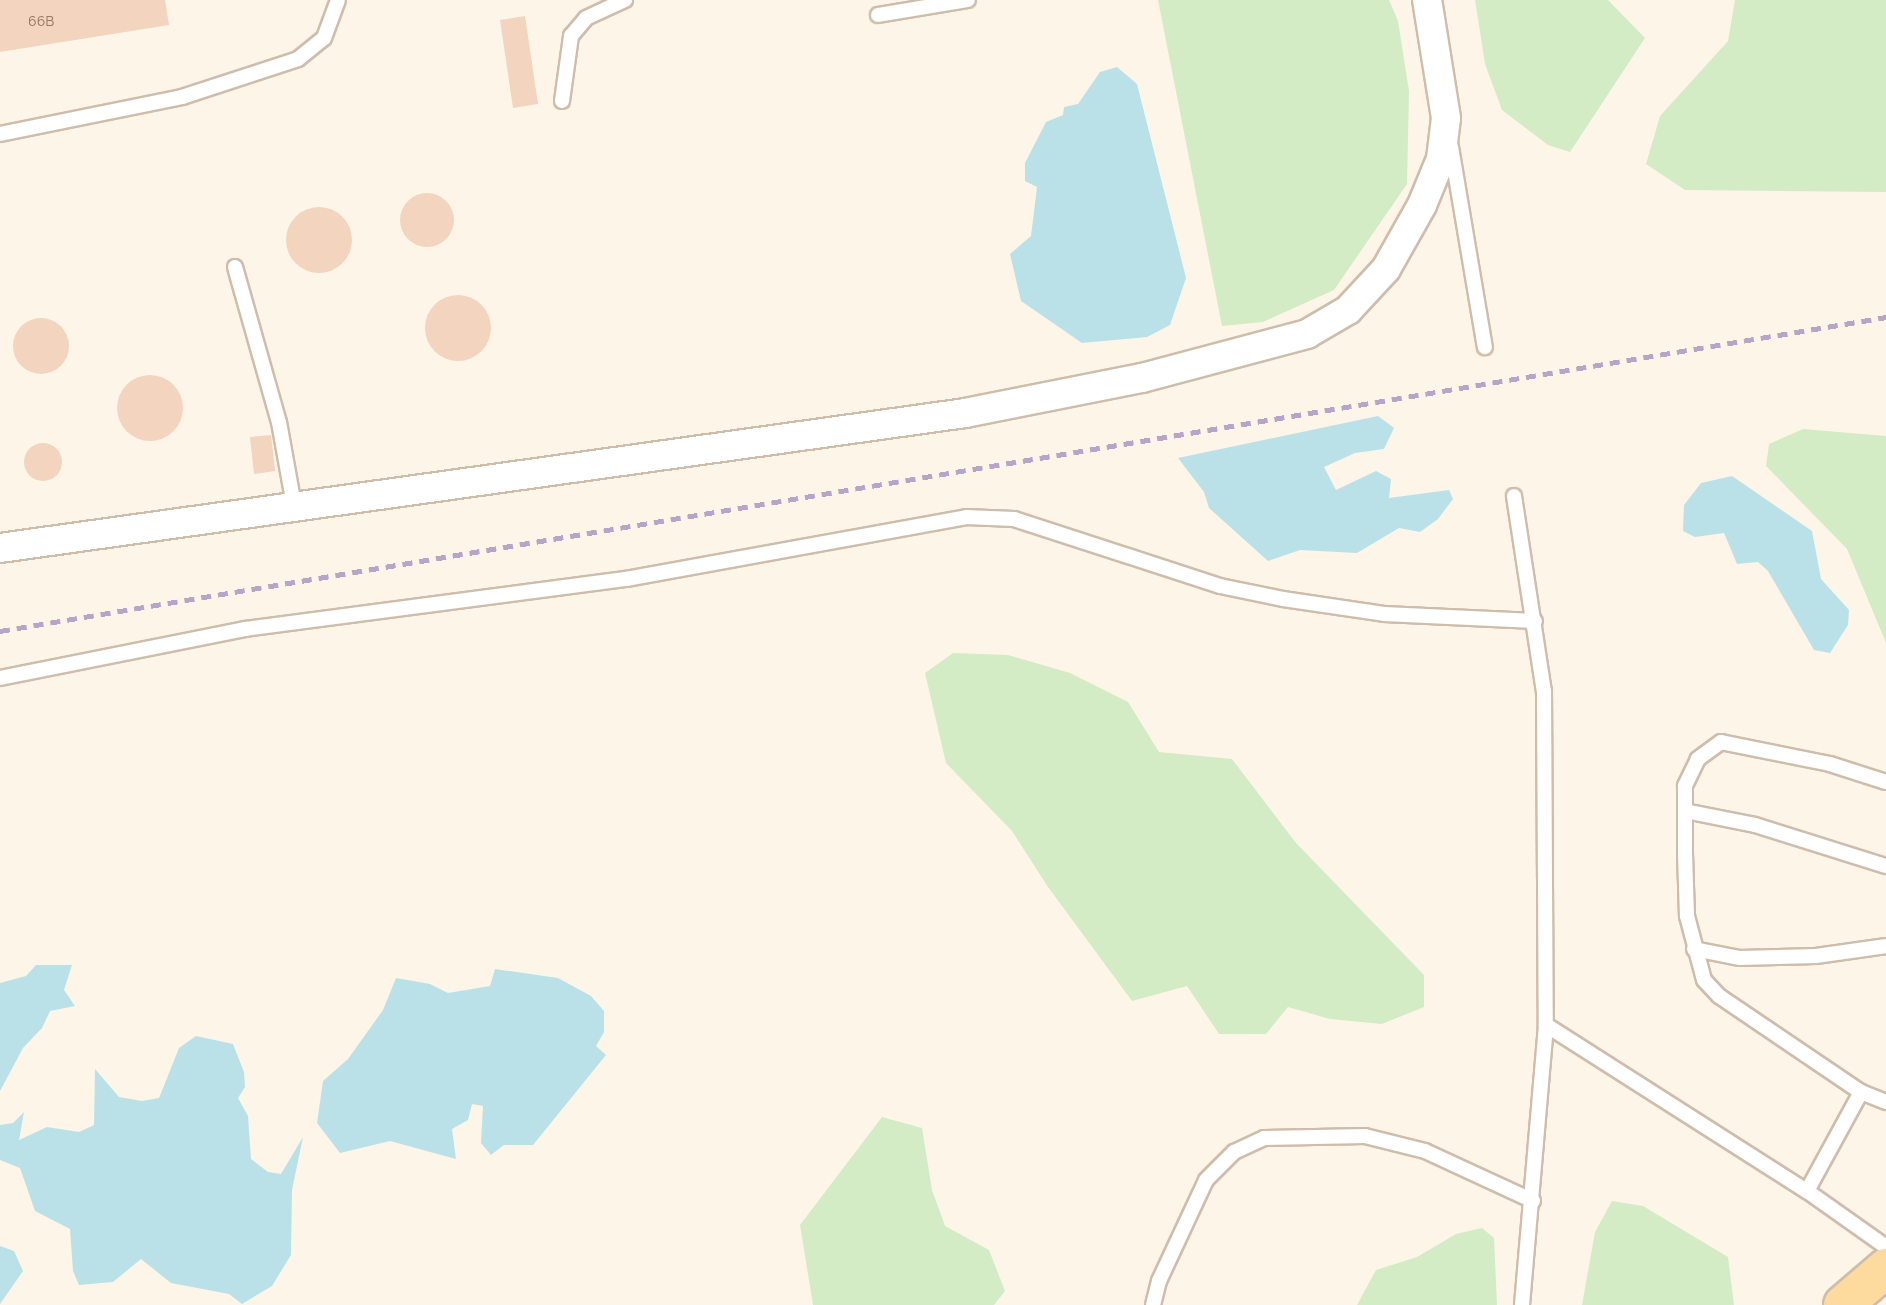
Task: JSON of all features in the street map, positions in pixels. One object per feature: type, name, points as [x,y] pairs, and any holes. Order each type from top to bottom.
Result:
[{"type":"main road","points":[[1843,1305],[1886,1268]]},
{"type":"street","points":[[0,548],[965,413],[1142,378],[1307,334],[1348,310],[1386,270],[1422,205],[1441,159],[1446,118],[1427,0]]},
{"type":"lane","points":[[0,134],[182,97],[298,60],[324,38],[338,0]]},
{"type":"lane","points":[[562,101],[571,36],[586,18],[625,0]]},
{"type":"lane","points":[[878,15],[968,0]]},
{"type":"lane","points":[[1446,118],[1485,347]]},
{"type":"lane","points":[[235,267],[279,422],[294,505]]},
{"type":"lane","points":[[1514,496],[1544,691],[1547,771],[1546,1025],[1522,1305]]},
{"type":"lane","points":[[0,678],[245,629],[626,579],[966,517],[1014,519],[1220,586],[1283,599],[1384,614],[1535,621]]},
{"type":"lane","points":[[1886,782],[1830,764],[1721,742],[1698,759],[1685,786],[1687,916],[1704,980],[1718,996],[1861,1092],[1886,1102]]},
{"type":"lane","points":[[1685,811],[1755,825],[1886,866]]},
{"type":"lane","points":[[1694,949],[1740,958],[1816,956],[1886,946]]},
{"type":"lane","points":[[1546,1025],[1807,1191],[1886,1247]]},
{"type":"lane","points":[[1807,1191],[1861,1092]]},
{"type":"lane","points":[[1153,1305],[1158,1281],[1206,1180],[1234,1152],[1264,1138],[1365,1136],[1425,1151],[1533,1201]]},
{"type":"green space","points":[[1158,0],[1389,0],[1398,21],[1409,91],[1407,184],[1334,290],[1263,322],[1222,326]]},
{"type":"green space","points":[[1475,0],[1608,0],[1645,38],[1570,152],[1548,145],[1502,110],[1485,64]]},
{"type":"green space","points":[[1735,0],[1886,0],[1886,192],[1685,190],[1646,164],[1660,116],[1728,41]]},
{"type":"green space","points":[[1803,429],[1886,436],[1886,643],[1847,549],[1766,466],[1769,444]]},
{"type":"green space","points":[[953,653],[1008,655],[1070,673],[1128,702],[1159,752],[1232,759],[1296,843],[1424,975],[1424,1007],[1382,1024],[1330,1019],[1288,1007],[1266,1034],[1219,1034],[1187,986],[1132,1001],[1048,887],[1012,831],[946,763],[925,673]]},
{"type":"green space","points":[[882,1117],[922,1128],[932,1190],[945,1226],[989,1250],[1005,1291],[994,1305],[813,1305],[800,1225]]},
{"type":"green space","points":[[1612,1201],[1643,1206],[1728,1257],[1734,1305],[1582,1305],[1595,1232]]},
{"type":"green space","points":[[1482,1228],[1494,1238],[1497,1305],[1357,1305],[1376,1270],[1417,1257],[1456,1234]]},
{"type":"water","points":[[1117,67],[1137,84],[1186,278],[1170,325],[1147,337],[1082,343],[1021,301],[1010,254],[1031,236],[1037,187],[1025,181],[1025,163],[1046,122],[1063,115],[1064,107],[1078,104],[1100,72]]},
{"type":"water","points":[[1378,416],[1394,428],[1384,449],[1355,453],[1324,467],[1336,490],[1376,471],[1391,479],[1389,498],[1449,490],[1453,499],[1438,519],[1420,532],[1399,528],[1357,553],[1300,550],[1268,561],[1209,508],[1204,492],[1178,458]]},
{"type":"water","points":[[1732,476],[1812,531],[1821,579],[1849,610],[1848,625],[1830,653],[1814,650],[1768,571],[1758,562],[1737,564],[1724,533],[1695,537],[1683,531],[1684,505],[1701,483]]},
{"type":"water","points":[[36,965],[72,965],[64,990],[75,1006],[50,1011],[42,1028],[23,1048],[0,1091],[0,983],[26,976]]},
{"type":"water","points":[[495,969],[558,978],[591,996],[604,1011],[604,1032],[596,1046],[606,1055],[533,1145],[504,1145],[491,1155],[481,1143],[483,1106],[472,1104],[468,1120],[452,1129],[456,1159],[390,1141],[340,1153],[317,1123],[323,1081],[348,1059],[383,1010],[396,978],[430,984],[448,993],[490,986]]},
{"type":"water","points":[[196,1036],[233,1044],[244,1072],[245,1087],[238,1098],[248,1116],[251,1159],[268,1172],[281,1174],[303,1137],[292,1190],[291,1255],[272,1286],[242,1304],[229,1294],[171,1283],[141,1259],[113,1282],[79,1285],[73,1271],[70,1229],[35,1211],[20,1168],[0,1160],[0,1125],[13,1123],[24,1112],[19,1140],[47,1127],[79,1132],[94,1125],[95,1069],[119,1097],[142,1101],[159,1098],[179,1048]]},
{"type":"water","points":[[0,1246],[14,1251],[23,1271],[0,1304]]},
{"type":"building","points":[[0,0],[165,0],[169,25],[0,52]]},
{"type":"building","points":[[525,16],[538,104],[513,108],[500,20]]},
{"type":"building","points":[[427,193],[446,201],[454,220],[446,239],[427,247],[408,239],[400,220],[408,201]]},
{"type":"building","points":[[319,207],[332,210],[342,217],[349,227],[352,240],[349,253],[342,263],[332,270],[319,273],[306,270],[296,263],[289,253],[286,240],[289,227],[296,217],[306,210]]},
{"type":"building","points":[[458,295],[471,298],[481,305],[488,315],[491,328],[488,341],[481,351],[471,358],[458,361],[445,358],[435,351],[428,341],[425,328],[428,315],[435,305],[445,298]]},
{"type":"building","points":[[41,318],[56,323],[64,331],[69,346],[64,361],[56,369],[41,374],[26,369],[18,361],[13,346],[18,331],[26,323]]},
{"type":"building","points":[[150,375],[163,378],[173,385],[180,395],[183,408],[180,421],[173,431],[163,438],[150,441],[137,438],[127,431],[120,421],[117,408],[120,395],[127,385],[137,378]]},
{"type":"building","points":[[271,435],[275,471],[254,474],[250,437]]},
{"type":"building","points":[[43,443],[56,449],[62,462],[56,475],[43,481],[30,475],[24,462],[30,449]]},
{"type":"railway","points":[[0,631],[1886,317]]}]
